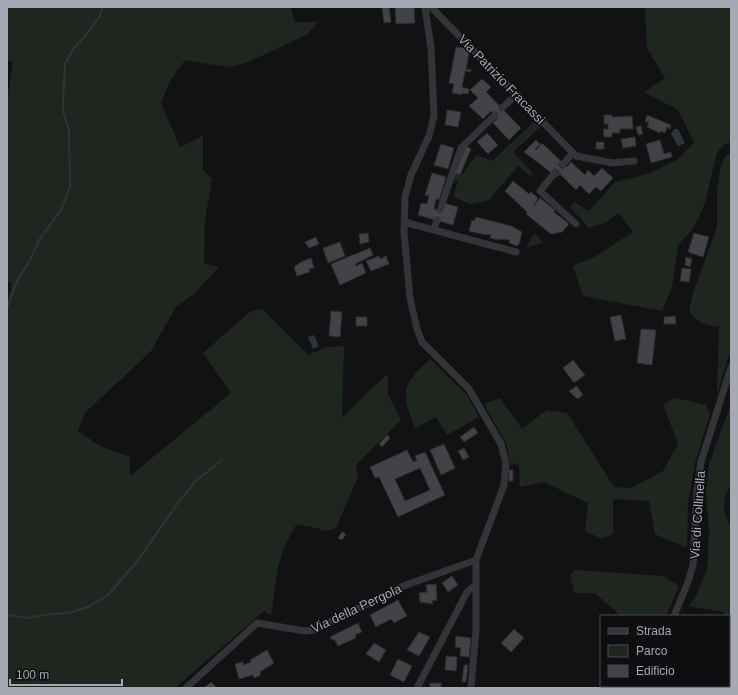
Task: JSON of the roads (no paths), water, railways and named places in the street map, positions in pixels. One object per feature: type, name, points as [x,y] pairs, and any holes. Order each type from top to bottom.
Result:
[{"type":"street","points":[[425,7],[431,48],[434,116],[429,136],[408,184],[405,197],[404,222],[410,298],[419,336],[429,350],[469,390],[498,439],[504,455],[506,471],[504,485],[476,560],[476,640],[471,688]]},
{"type":"street","name":"Via Patrizio Fracassi","points":[[431,7],[573,153],[582,158],[613,163],[634,162]]},
{"type":"street","points":[[502,108],[517,94]]},
{"type":"street","points":[[440,210],[461,148],[495,115]]},
{"type":"street","points":[[564,163],[573,153]]},
{"type":"street","points":[[553,175],[540,191],[576,224]]},
{"type":"street","points":[[434,230],[437,220]]},
{"type":"street","points":[[404,222],[516,252]]},
{"type":"street","name":"Via di Collinella","points":[[674,615],[688,582],[693,565],[696,538],[697,491],[701,462],[731,367]]},
{"type":"street","name":"Via della Pergola","points":[[186,688],[257,623],[305,631],[314,630],[406,585],[476,560]]},
{"type":"street","points":[[417,688],[467,592],[476,584]]},
{"type":"waterway","points":[[7,309],[16,283],[30,260],[39,240],[61,210],[70,187],[69,130],[63,111],[65,64],[73,49],[86,35],[99,17],[103,7]]},
{"type":"waterway","points":[[7,615],[27,618],[68,613],[88,607],[108,595],[139,559],[177,504],[197,480],[222,460]]},
{"type":"tunnel","points":[[553,175],[564,163]]}]
